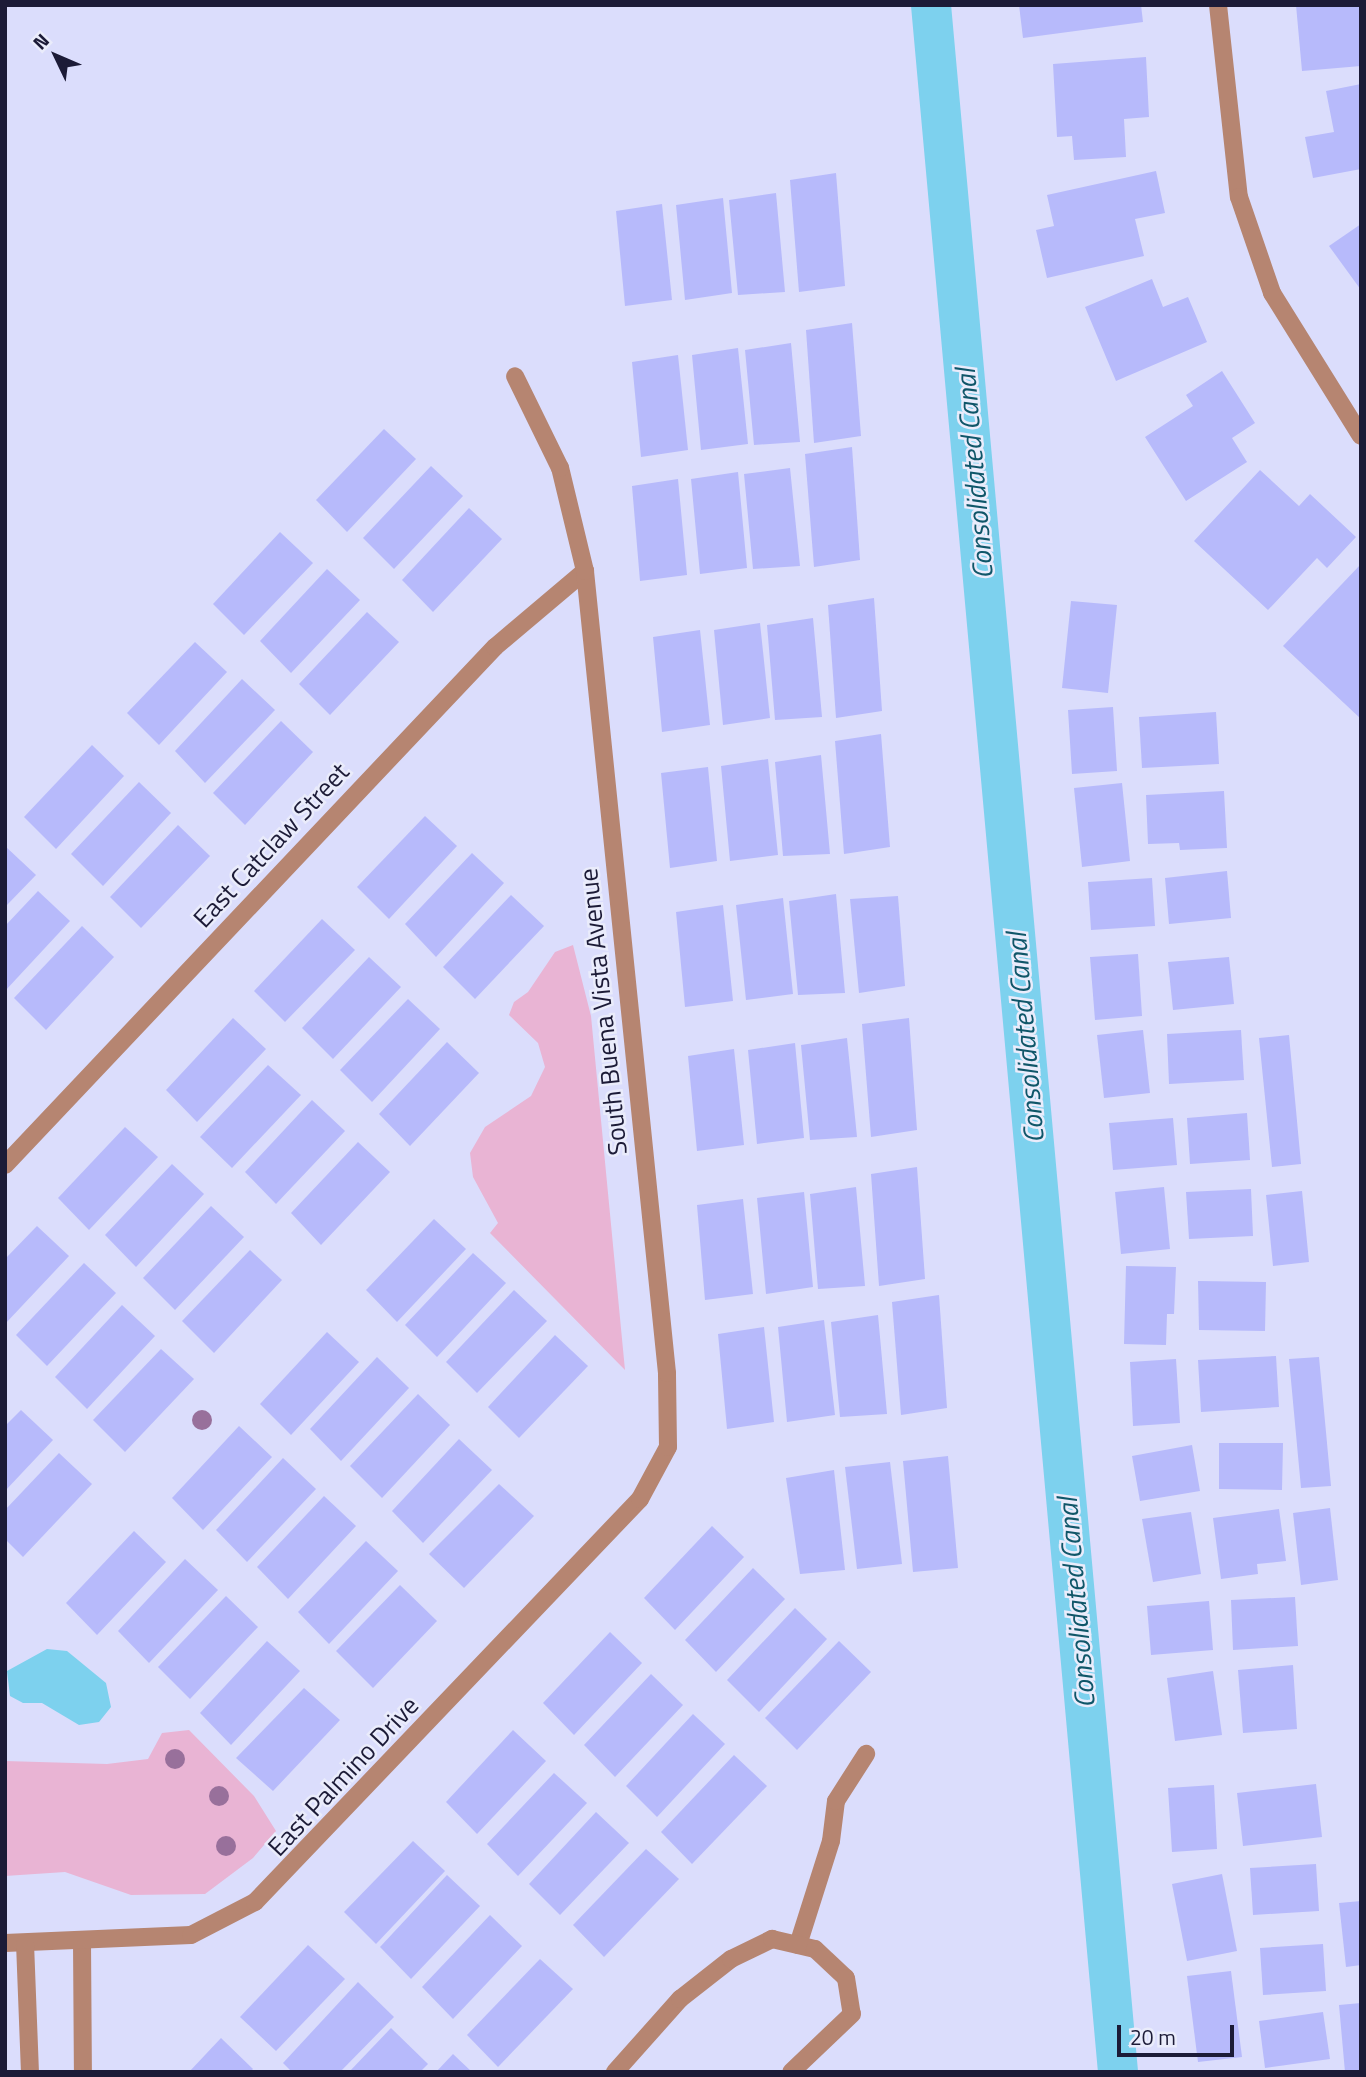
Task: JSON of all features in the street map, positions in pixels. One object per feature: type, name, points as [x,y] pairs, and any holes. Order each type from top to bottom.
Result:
[{"type":"street","points":[[1218,5],[1239,197],[1272,293],[1361,436]]},
{"type":"street","name":"South Buena Vista Avenue","points":[[515,376],[559,468],[585,571],[667,1373],[668,1447]]},
{"type":"street","name":"East Catclaw Street","points":[[5,1165],[495,647],[585,571]]},
{"type":"street","name":"East Palmino Drive","points":[[5,1943],[82,1942],[191,1935],[255,1902],[287,1875],[640,1499],[668,1447]]},
{"type":"street","points":[[798,1945],[831,1841],[836,1801],[866,1754]]},
{"type":"street","points":[[615,2072],[680,1999],[731,1959],[772,1939],[815,1949],[846,1978],[852,2014],[791,2072]]},
{"type":"street","points":[[82,1942],[83,2072]]},
{"type":"street","points":[[25,1943],[30,2072]]},
{"type":"shaded area","points":[[573,945],[591,1016],[625,1370],[490,1233],[498,1223],[473,1177],[470,1153],[485,1127],[531,1096],[545,1067],[538,1043],[509,1015],[514,1002],[528,992],[555,952]]},
{"type":"shaded area","points":[[189,1730],[254,1796],[276,1831],[253,1858],[205,1894],[131,1895],[65,1872],[5,1876],[5,1761],[107,1764],[148,1759],[162,1733]]},
{"type":"water","points":[[47,1649],[67,1651],[106,1683],[111,1707],[99,1722],[79,1725],[42,1703],[23,1703],[10,1696],[7,1671]]},
{"type":"building","points":[[1019,5],[1141,5],[1143,22],[1023,38]]},
{"type":"building","points":[[1296,5],[1361,5],[1361,66],[1302,71]]},
{"type":"building","points":[[1146,57],[1149,117],[1124,119],[1126,157],[1074,160],[1072,136],[1057,137],[1053,64]]},
{"type":"building","points":[[1361,84],[1361,169],[1313,178],[1305,137],[1334,132],[1326,91]]},
{"type":"building","points":[[1156,171],[1165,213],[1135,219],[1144,256],[1047,278],[1036,230],[1054,226],[1047,195]]},
{"type":"building","points":[[836,173],[845,286],[799,292],[790,180]]},
{"type":"building","points":[[776,193],[785,292],[738,295],[729,200]]},
{"type":"building","points":[[723,198],[732,293],[685,300],[676,205]]},
{"type":"building","points":[[662,204],[672,300],[625,306],[616,211]]},
{"type":"building","points":[[1361,224],[1361,290],[1329,246]]},
{"type":"building","points":[[1152,279],[1163,307],[1188,297],[1207,342],[1116,381],[1085,307]]},
{"type":"building","points":[[852,323],[861,436],[814,443],[806,330]]},
{"type":"building","points":[[791,343],[800,442],[754,445],[745,350]]},
{"type":"building","points":[[738,348],[748,444],[701,450],[692,355]]},
{"type":"building","points":[[678,355],[688,450],[641,457],[632,362]]},
{"type":"building","points":[[1222,371],[1255,423],[1232,438],[1247,462],[1186,501],[1145,437],[1193,406],[1186,395]]},
{"type":"building","points":[[384,429],[416,459],[347,532],[316,500]]},
{"type":"building","points":[[852,447],[860,560],[814,567],[805,454]]},
{"type":"building","points":[[431,466],[463,496],[394,569],[363,538]]},
{"type":"building","points":[[790,468],[800,566],[753,569],[744,474]]},
{"type":"building","points":[[1260,470],[1299,506],[1310,494],[1356,537],[1327,568],[1317,558],[1268,610],[1194,541]]},
{"type":"building","points":[[738,472],[747,568],[700,574],[691,479]]},
{"type":"building","points":[[678,479],[687,575],[640,581],[632,486]]},
{"type":"building","points":[[469,508],[502,539],[433,612],[402,580]]},
{"type":"building","points":[[280,532],[313,563],[244,635],[213,604]]},
{"type":"building","points":[[1361,564],[1361,719],[1283,646]]},
{"type":"building","points":[[327,569],[360,600],[291,673],[260,641]]},
{"type":"building","points":[[874,598],[882,711],[836,718],[828,605]]},
{"type":"building","points":[[1071,601],[1117,605],[1108,693],[1062,688]]},
{"type":"building","points":[[367,612],[399,642],[330,715],[299,684]]},
{"type":"building","points":[[813,618],[822,717],[775,720],[767,625]]},
{"type":"building","points":[[760,623],[770,718],[723,725],[714,630]]},
{"type":"building","points":[[700,630],[710,725],[662,732],[653,637]]},
{"type":"building","points":[[195,642],[227,672],[159,745],[127,713]]},
{"type":"building","points":[[242,679],[275,710],[205,783],[175,751]]},
{"type":"building","points":[[1113,707],[1117,771],[1072,774],[1068,710]]},
{"type":"building","points":[[1216,712],[1219,764],[1142,768],[1139,717]]},
{"type":"building","points":[[281,721],[313,752],[245,825],[213,793]]},
{"type":"building","points":[[881,734],[890,847],[844,854],[835,741]]},
{"type":"building","points":[[92,745],[124,776],[56,849],[24,817]]},
{"type":"building","points":[[821,755],[830,854],[783,856],[775,762]]},
{"type":"building","points":[[768,759],[778,855],[730,861],[721,766]]},
{"type":"building","points":[[708,767],[717,861],[670,868],[661,773]]},
{"type":"building","points":[[139,782],[171,813],[103,886],[71,854]]},
{"type":"building","points":[[1122,783],[1130,861],[1082,867],[1074,788]]},
{"type":"building","points":[[1224,791],[1227,848],[1180,850],[1179,843],[1148,844],[1146,795]]},
{"type":"building","points":[[425,816],[457,846],[389,919],[357,887]]},
{"type":"building","points":[[178,825],[210,856],[141,928],[110,897]]},
{"type":"building","points":[[5,846],[36,875],[5,907]]},
{"type":"building","points":[[472,853],[504,883],[436,957],[405,924]]},
{"type":"building","points":[[1227,871],[1231,918],[1169,924],[1165,878]]},
{"type":"building","points":[[1152,878],[1155,926],[1091,930],[1088,882]]},
{"type":"building","points":[[38,891],[70,921],[5,991],[5,926]]},
{"type":"building","points":[[836,894],[845,993],[798,995],[789,901]]},
{"type":"building","points":[[511,895],[544,926],[475,999],[443,967]]},
{"type":"building","points":[[898,896],[905,986],[859,993],[850,899]]},
{"type":"building","points":[[783,898],[793,994],[746,1000],[736,905]]},
{"type":"building","points":[[723,905],[733,1001],[685,1007],[676,912]]},
{"type":"building","points":[[322,919],[355,950],[285,1022],[254,991]]},
{"type":"building","points":[[82,926],[114,957],[46,1030],[14,998]]},
{"type":"building","points":[[1138,954],[1142,1016],[1095,1020],[1090,957]]},
{"type":"building","points":[[369,957],[401,987],[333,1059],[302,1028]]},
{"type":"building","points":[[1229,957],[1234,1004],[1173,1010],[1168,962]]},
{"type":"building","points":[[408,999],[440,1029],[372,1102],[340,1070]]},
{"type":"building","points":[[233,1018],[266,1049],[197,1122],[166,1090]]},
{"type":"building","points":[[909,1018],[917,1130],[871,1137],[862,1024]]},
{"type":"building","points":[[1143,1030],[1150,1093],[1104,1098],[1097,1035]]},
{"type":"building","points":[[1241,1030],[1244,1080],[1169,1084],[1167,1034]]},
{"type":"building","points":[[1289,1035],[1301,1164],[1272,1167],[1259,1038]]},
{"type":"building","points":[[847,1038],[857,1137],[810,1140],[801,1045]]},
{"type":"building","points":[[447,1042],[479,1073],[410,1146],[379,1114]]},
{"type":"building","points":[[795,1043],[804,1138],[757,1144],[748,1050]]},
{"type":"building","points":[[734,1049],[744,1145],[697,1151],[688,1056]]},
{"type":"building","points":[[268,1065],[301,1095],[232,1168],[200,1137]]},
{"type":"building","points":[[312,1100],[345,1131],[276,1204],[245,1172]]},
{"type":"building","points":[[1247,1113],[1250,1160],[1190,1164],[1187,1118]]},
{"type":"building","points":[[1173,1118],[1177,1165],[1113,1170],[1109,1123]]},
{"type":"building","points":[[125,1127],[158,1157],[89,1230],[58,1198]]},
{"type":"building","points":[[358,1142],[390,1172],[321,1245],[291,1213]]},
{"type":"building","points":[[172,1164],[204,1194],[136,1267],[105,1235]]},
{"type":"building","points":[[917,1167],[925,1279],[879,1286],[871,1174]]},
{"type":"building","points":[[856,1187],[865,1286],[818,1289],[810,1194]]},
{"type":"building","points":[[1164,1187],[1170,1249],[1121,1254],[1115,1192]]},
{"type":"building","points":[[1251,1189],[1253,1236],[1189,1239],[1186,1192]]},
{"type":"building","points":[[1302,1191],[1309,1262],[1273,1266],[1266,1195]]},
{"type":"building","points":[[804,1192],[813,1287],[766,1294],[757,1198]]},
{"type":"building","points":[[743,1199],[753,1294],[705,1300],[697,1205]]},
{"type":"building","points":[[211,1206],[244,1237],[175,1310],[143,1278]]},
{"type":"building","points":[[434,1219],[466,1249],[397,1322],[366,1290]]},
{"type":"building","points":[[37,1226],[69,1256],[5,1324],[5,1259]]},
{"type":"building","points":[[250,1250],[282,1280],[214,1353],[182,1321]]},
{"type":"building","points":[[473,1253],[506,1283],[437,1357],[405,1325]]},
{"type":"building","points":[[84,1263],[116,1293],[47,1366],[16,1335]]},
{"type":"building","points":[[1126,1266],[1176,1267],[1174,1314],[1167,1314],[1166,1345],[1124,1344]]},
{"type":"building","points":[[1198,1281],[1266,1282],[1265,1331],[1199,1330]]},
{"type":"building","points":[[514,1290],[547,1321],[477,1393],[446,1362]]},
{"type":"building","points":[[939,1295],[947,1408],[901,1415],[892,1302]]},
{"type":"building","points":[[122,1305],[155,1336],[87,1409],[55,1377]]},
{"type":"building","points":[[878,1315],[887,1414],[840,1417],[831,1322]]},
{"type":"building","points":[[824,1320],[835,1415],[787,1422],[778,1327]]},
{"type":"building","points":[[764,1327],[774,1422],[727,1429],[718,1334]]},
{"type":"building","points":[[327,1332],[359,1362],[291,1435],[260,1404]]},
{"type":"building","points":[[555,1335],[588,1366],[519,1438],[488,1407]]},
{"type":"building","points":[[161,1349],[194,1379],[125,1452],[93,1420]]},
{"type":"building","points":[[1276,1356],[1279,1407],[1201,1412],[1198,1360]]},
{"type":"building","points":[[377,1357],[409,1388],[341,1461],[310,1429]]},
{"type":"building","points":[[1319,1357],[1331,1486],[1301,1488],[1289,1359]]},
{"type":"building","points":[[1176,1359],[1180,1423],[1133,1426],[1130,1362]]},
{"type":"building","points":[[418,1394],[450,1425],[382,1498],[350,1466]]},
{"type":"building","points":[[21,1410],[53,1440],[5,1491],[5,1426]]},
{"type":"building","points":[[239,1426],[272,1457],[203,1530],[172,1498]]},
{"type":"building","points":[[459,1439],[492,1470],[423,1543],[392,1511]]},
{"type":"building","points":[[1219,1443],[1283,1443],[1282,1490],[1219,1489]]},
{"type":"building","points":[[1192,1445],[1200,1491],[1140,1501],[1132,1456]]},
{"type":"building","points":[[59,1453],[92,1484],[23,1557],[5,1539],[5,1510]]},
{"type":"building","points":[[948,1456],[958,1568],[913,1572],[903,1461]]},
{"type":"building","points":[[283,1458],[316,1489],[247,1562],[216,1530]]},
{"type":"building","points":[[890,1462],[902,1564],[857,1569],[845,1467]]},
{"type":"building","points":[[834,1470],[845,1570],[800,1574],[786,1478]]},
{"type":"building","points":[[499,1484],[534,1516],[464,1588],[429,1554]]},
{"type":"building","points":[[324,1496],[356,1526],[288,1599],[257,1567]]},
{"type":"building","points":[[1330,1508],[1338,1580],[1301,1585],[1293,1513]]},
{"type":"building","points":[[1279,1509],[1286,1561],[1257,1564],[1258,1574],[1221,1579],[1213,1518]]},
{"type":"building","points":[[1191,1512],[1201,1574],[1153,1582],[1142,1519]]},
{"type":"building","points":[[712,1526],[744,1557],[675,1630],[644,1598]]},
{"type":"building","points":[[134,1531],[166,1562],[97,1635],[66,1603]]},
{"type":"building","points":[[366,1541],[398,1571],[329,1644],[298,1612]]},
{"type":"building","points":[[185,1559],[218,1590],[149,1663],[118,1631]]},
{"type":"building","points":[[753,1568],[785,1599],[716,1672],[685,1640]]},
{"type":"building","points":[[400,1585],[437,1621],[373,1688],[336,1651]]},
{"type":"building","points":[[226,1596],[258,1627],[190,1699],[158,1667]]},
{"type":"building","points":[[1295,1597],[1298,1646],[1233,1650],[1231,1600]]},
{"type":"building","points":[[1209,1601],[1213,1650],[1151,1655],[1147,1606]]},
{"type":"building","points":[[795,1608],[827,1639],[759,1712],[727,1680]]},
{"type":"building","points":[[610,1632],[642,1663],[574,1735],[543,1703]]},
{"type":"building","points":[[267,1641],[300,1671],[231,1745],[200,1713]]},
{"type":"building","points":[[839,1641],[871,1672],[797,1750],[765,1718]]},
{"type":"building","points":[[1293,1665],[1297,1729],[1243,1733],[1238,1670]]},
{"type":"building","points":[[1213,1671],[1222,1735],[1175,1741],[1167,1678]]},
{"type":"building","points":[[651,1674],[683,1705],[615,1777],[584,1745]]},
{"type":"building","points":[[304,1688],[340,1720],[273,1791],[236,1758]]},
{"type":"building","points":[[693,1714],[725,1744],[657,1817],[626,1786]]},
{"type":"building","points":[[513,1730],[546,1761],[477,1834],[446,1802]]},
{"type":"building","points":[[734,1755],[767,1786],[692,1864],[661,1832]]},
{"type":"building","points":[[554,1773],[587,1803],[518,1876],[487,1844]]},
{"type":"building","points":[[1316,1784],[1322,1837],[1243,1846],[1237,1793]]},
{"type":"building","points":[[1214,1785],[1217,1849],[1172,1852],[1168,1788]]},
{"type":"building","points":[[596,1812],[629,1843],[560,1915],[529,1884]]},
{"type":"building","points":[[413,1841],[445,1871],[376,1944],[344,1912]]},
{"type":"building","points":[[646,1849],[679,1879],[604,1957],[573,1925]]},
{"type":"building","points":[[1316,1864],[1319,1911],[1253,1915],[1250,1868]]},
{"type":"building","points":[[1222,1874],[1237,1951],[1187,1961],[1172,1884]]},
{"type":"building","points":[[447,1875],[480,1906],[411,1979],[380,1947]]},
{"type":"building","points":[[1361,1901],[1361,1965],[1346,1967],[1339,1903]]},
{"type":"building","points":[[490,1915],[522,1946],[453,2019],[422,1987]]},
{"type":"building","points":[[1323,1944],[1326,1991],[1263,1995],[1260,1948]]},
{"type":"building","points":[[308,1945],[345,1979],[276,2051],[240,2017]]},
{"type":"building","points":[[540,1959],[573,1989],[498,2067],[467,2035]]},
{"type":"building","points":[[1231,1971],[1242,2057],[1198,2062],[1187,1976]]},
{"type":"building","points":[[358,1982],[394,2017],[340,2072],[292,2072],[283,2063]]},
{"type":"building","points":[[1361,2003],[1361,2072],[1345,2072],[1339,2005]]},
{"type":"building","points":[[1323,2012],[1330,2059],[1265,2068],[1259,2021]]},
{"type":"building","points":[[391,2028],[428,2064],[420,2072],[349,2072]]},
{"type":"building","points":[[221,2038],[253,2069],[250,2072],[189,2072]]},
{"type":"building","points":[[453,2054],[472,2072],[436,2072]]},
{"type":"waterway","name":"Consolidated Canal","points":[[931,5],[1118,2072]]}]
